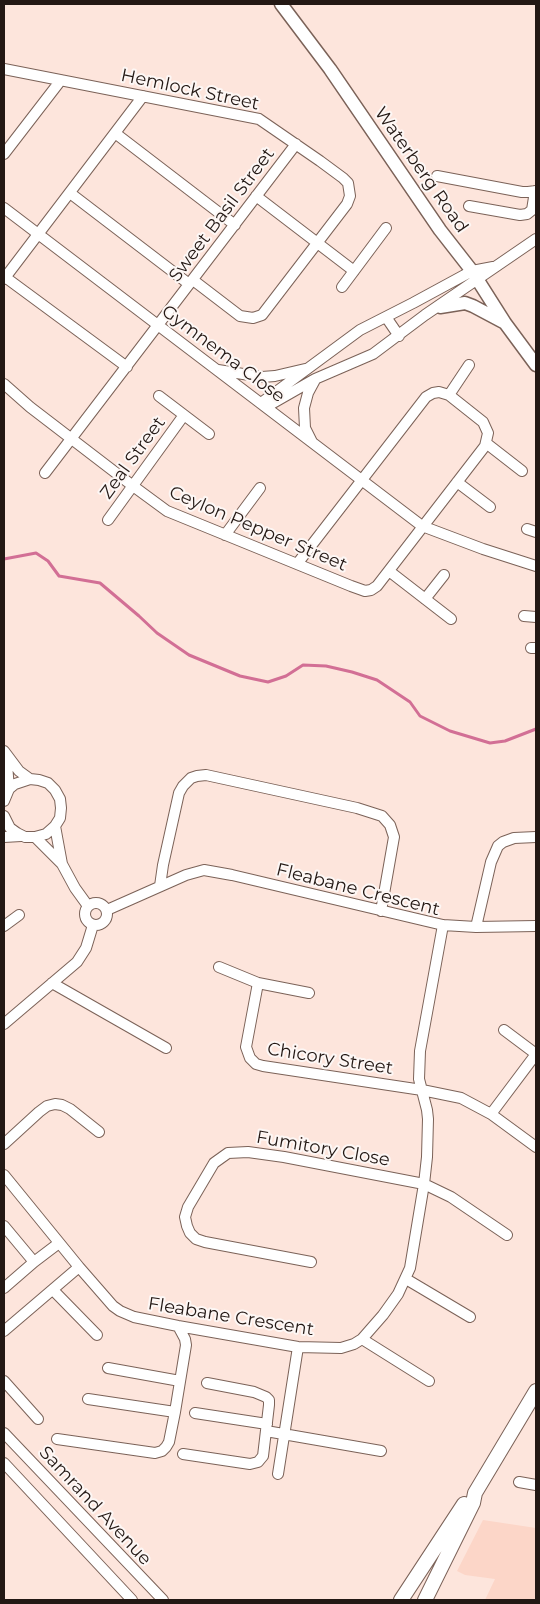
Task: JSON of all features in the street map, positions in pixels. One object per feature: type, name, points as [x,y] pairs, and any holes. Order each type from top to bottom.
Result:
[{"type":"main road","points":[[425,1600],[473,1502],[475,1493],[536,1390]]},
{"type":"main road","points":[[401,1600],[468,1498],[475,1493]]},
{"type":"street","name":"Waterberg Road","points":[[281,4],[330,69],[440,230],[475,275],[505,324],[533,361],[536,372]]},
{"type":"street","name":"Hemlock Street","points":[[4,69],[263,121],[343,178],[348,183],[350,196],[347,204],[265,312],[253,318],[237,314],[70,193]]},
{"type":"street","points":[[4,154],[61,80]]},
{"type":"street","points":[[127,367],[5,278],[143,96]]},
{"type":"street","points":[[115,133],[235,225]]},
{"type":"street","name":"Sweet Basil Street","points":[[45,473],[296,144]]},
{"type":"street","points":[[437,176],[522,192],[535,191],[532,210],[527,214],[520,215],[469,206]]},
{"type":"street","points":[[256,196],[354,271]]},
{"type":"street","name":"Gymnema Close","points":[[4,208],[422,526],[483,549],[536,566]]},
{"type":"street","points":[[342,287],[386,228]]},
{"type":"street","points":[[263,405],[360,330],[496,266],[536,240]]},
{"type":"street","points":[[440,307],[475,275]]},
{"type":"street","points":[[263,405],[373,354],[425,315],[440,307],[465,303],[505,324]]},
{"type":"street","points":[[386,317],[399,336]]},
{"type":"street","points":[[449,395],[469,365]]},
{"type":"street","points":[[215,369],[262,377],[275,376],[311,367]]},
{"type":"street","points":[[312,443],[305,428],[304,408],[308,392],[316,380]]},
{"type":"street","name":"Ceylon Pepper Street","points":[[4,384],[30,407],[167,510],[365,591],[377,586],[486,443]]},
{"type":"street","points":[[297,564],[426,397],[433,393],[440,392],[449,395],[483,422],[488,433],[486,443],[522,471]]},
{"type":"street","name":"Zeal Street","points":[[158,396],[209,434]]},
{"type":"street","name":"Zeal Street","points":[[108,520],[184,415]]},
{"type":"street","points":[[457,482],[490,507]]},
{"type":"street","points":[[225,535],[260,488]]},
{"type":"street","points":[[388,572],[450,619]]},
{"type":"street","points":[[425,599],[444,575]]},
{"type":"street","points":[[524,616],[536,616]]},
{"type":"street","points":[[4,752],[12,764],[30,779]]},
{"type":"street","points":[[4,752],[9,789],[4,801]]},
{"type":"street","points":[[160,886],[179,793],[191,778],[206,775],[357,808],[382,816],[390,825],[394,837],[381,911]]},
{"type":"street","points":[[4,837],[30,837],[46,834],[55,826],[60,818],[60,799],[55,790],[48,784],[40,780],[30,779],[15,784],[9,789]]},
{"type":"street","points":[[4,816],[10,828],[17,833],[30,837],[62,864]]},
{"type":"street","points":[[55,826],[62,864],[75,888],[88,906]]},
{"type":"street","points":[[476,927],[491,862],[498,846],[514,838],[536,837]]},
{"type":"street","name":"Fleabane Crescent","points":[[4,1175],[113,1306],[134,1317],[298,1347],[340,1348],[354,1344],[362,1339],[383,1315],[406,1279],[411,1260],[427,1157],[428,1119],[420,1080],[420,1051],[443,925],[204,870],[160,886],[107,910]]},
{"type":"street","points":[[99,903],[107,910],[108,914],[103,923],[93,925],[89,922],[85,913],[88,906],[99,903]]},
{"type":"street","points":[[4,926],[19,915]]},
{"type":"street","points":[[4,1024],[70,969],[81,957],[86,948],[93,925]]},
{"type":"street","points":[[443,925],[476,927],[536,926]]},
{"type":"street","points":[[219,967],[258,983],[309,993]]},
{"type":"street","points":[[52,983],[166,1048]]},
{"type":"street","name":"Chicory Street","points":[[258,983],[246,1047],[250,1058],[256,1064],[422,1090]]},
{"type":"street","points":[[491,1114],[536,1054],[504,1030]]},
{"type":"street","points":[[422,1090],[461,1098],[491,1114],[536,1147]]},
{"type":"street","points":[[4,1144],[39,1112],[47,1106],[55,1104],[70,1109],[99,1132]]},
{"type":"street","name":"Fumitory Close","points":[[311,1262],[205,1242],[196,1239],[190,1233],[186,1226],[185,1217],[188,1207],[214,1163],[228,1153],[248,1152],[424,1184],[451,1197],[507,1235]]},
{"type":"street","points":[[4,1226],[34,1262]]},
{"type":"street","points":[[4,1288],[59,1243]]},
{"type":"street","points":[[4,1331],[79,1267]]},
{"type":"street","points":[[406,1279],[470,1317]]},
{"type":"street","points":[[53,1290],[97,1335]]},
{"type":"street","points":[[57,1439],[155,1453],[162,1451],[169,1442],[186,1345],[178,1326]]},
{"type":"street","points":[[362,1339],[429,1381]]},
{"type":"street","points":[[278,1474],[286,1434],[298,1347]]},
{"type":"street","points":[[108,1368],[180,1380]]},
{"type":"street","points":[[4,1381],[38,1420]]},
{"type":"street","points":[[183,1454],[255,1464],[263,1456],[269,1405],[269,1400],[266,1396],[207,1383]]},
{"type":"street","points":[[88,1399],[175,1412]]},
{"type":"street","points":[[195,1413],[267,1428],[286,1434],[381,1451]]},
{"type":"street","name":"Samrand Avenue","points":[[4,1432],[163,1600]]},
{"type":"street","points":[[4,1463],[132,1600]]},
{"type":"street","points":[[519,1482],[536,1485]]},
{"type":"shaded area","points":[[483,1520],[536,1528],[536,1600],[485,1600],[495,1579],[465,1575],[457,1571]]},
{"type":"waterway","points":[[4,559],[36,553],[48,561],[59,576],[100,583],[157,633],[189,655],[240,676],[268,682],[286,676],[303,665],[326,666],[377,680],[410,702],[420,716],[450,731],[490,743],[505,741],[536,729]]}]
